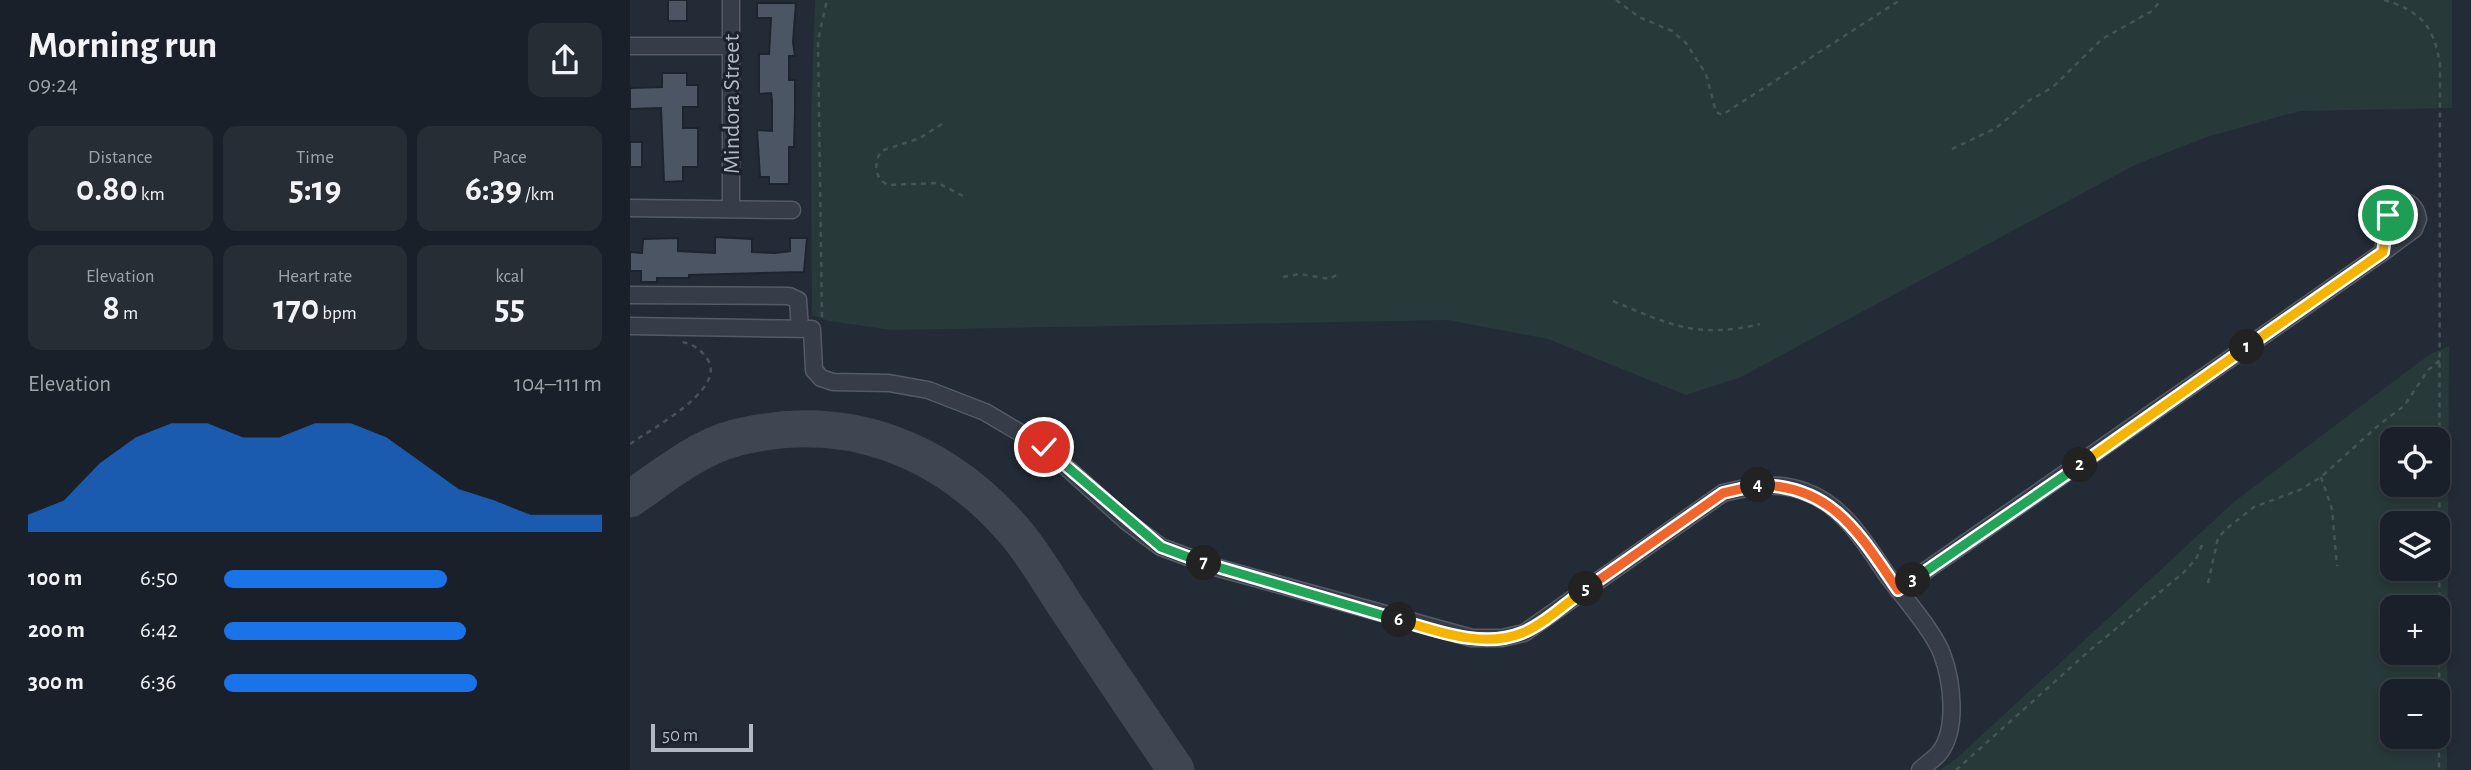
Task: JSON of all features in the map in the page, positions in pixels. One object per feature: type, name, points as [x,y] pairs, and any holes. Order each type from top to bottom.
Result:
[{"type":"street","name":"Mindora Street","points":[[731,0],[731,209]]},
{"type":"street","points":[[630,46],[731,46]]},
{"type":"street","points":[[630,208],[792,210]]},
{"type":"street","points":[[1898,590],[2383,252]]},
{"type":"street","points":[[630,295],[789,296],[798,300],[814,370],[821,379],[833,382],[889,383],[928,390],[985,412],[1044,447],[1161,547],[1215,567],[1445,634],[1472,638],[1502,638],[1524,632],[1723,493],[1754,485],[1784,485],[1809,493],[1836,509],[1862,539],[1942,652],[1950,691],[1948,735],[1940,752],[1920,770]]},
{"type":"street","points":[[630,326],[806,329]]},
{"type":"path","points":[[806,329],[823,315],[818,40],[827,0]]},
{"type":"path","points":[[1616,0],[1639,17],[1672,31],[1686,44],[1706,74],[1716,112],[1723,115],[1900,0]]},
{"type":"path","points":[[1952,149],[1996,128],[2030,100],[2053,87],[2102,39],[2152,10],[2161,0]]},
{"type":"path","points":[[2384,0],[2416,13],[2437,44],[2440,66],[2439,770]]},
{"type":"path","points":[[942,124],[920,138],[881,151],[876,160],[876,170],[880,180],[888,185],[938,183],[965,197]]},
{"type":"path","points":[[1283,277],[1298,274],[1330,279],[1339,273]]},
{"type":"path","points":[[1613,301],[1684,329],[1708,332],[1760,324]]},
{"type":"path","points":[[630,444],[702,393],[711,379],[711,365],[703,352],[680,342]]},
{"type":"path","points":[[2208,583],[2218,538],[2226,529],[2254,507],[2300,490],[2321,477],[2404,407],[2428,370],[2440,360]]},
{"type":"path","points":[[2321,477],[2332,509],[2337,566]]},
{"type":"path","points":[[1956,770],[2089,651],[2183,573],[2196,559],[2203,543]]},
{"type":"shaded area","points":[[815,0],[2452,0],[2452,108],[2300,111],[2207,137],[2135,165],[1741,377],[1686,395],[1548,339],[1448,320],[891,330],[829,321],[812,315],[811,119]]},
{"type":"shaded area","points":[[2449,346],[2449,427],[2380,427],[2380,497],[2448,497],[2448,511],[2380,511],[2380,581],[2448,581],[2448,595],[2380,595],[2380,665],[2447,665],[2447,679],[2380,679],[2380,749],[2447,749],[2447,770],[1939,770],[1956,759],[2235,501],[2430,354]]},
{"type":"building","points":[[668,0],[687,0],[687,21],[668,21]]},
{"type":"building","points":[[757,3],[796,3],[793,42],[795,56],[789,56],[789,80],[795,80],[795,110],[794,147],[789,147],[789,184],[769,184],[769,177],[760,177],[757,130],[772,131],[772,100],[771,93],[759,94],[759,54],[769,54],[771,18],[757,18]]},
{"type":"building","points":[[662,73],[687,73],[687,85],[698,85],[698,107],[683,107],[683,128],[698,128],[698,167],[683,167],[683,181],[664,182],[661,108],[630,109],[630,88],[662,87]]},
{"type":"building","points":[[630,142],[642,142],[642,167],[630,167]]},
{"type":"building","points":[[715,237],[752,239],[752,252],[775,253],[790,251],[790,238],[807,238],[804,272],[689,275],[689,278],[657,278],[657,282],[641,282],[641,271],[630,271],[630,252],[642,253],[643,239],[678,238],[678,251],[715,253]]},
{"type":"taxiway","points":[[630,499],[680,464],[707,449],[735,438],[776,431],[815,429],[853,433],[889,443],[924,458],[956,478],[987,503],[1015,532],[1176,770]]},
{"type":"route","points":[[1044,447],[1126,521],[1161,547],[1215,567],[1445,634],[1472,638],[1502,638],[1524,632],[1723,493],[1754,485],[1784,485],[1809,493],[1836,509],[1862,539],[1898,590],[2383,252],[2388,215]]}]
